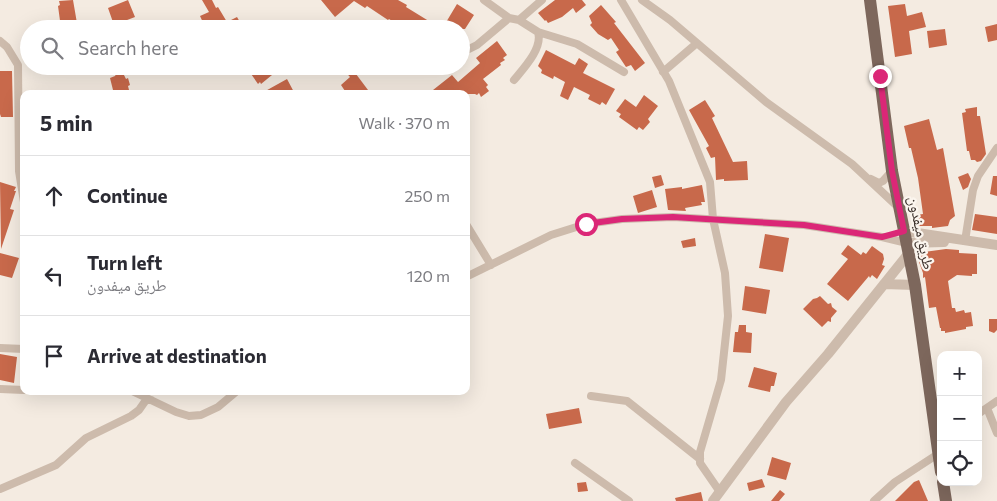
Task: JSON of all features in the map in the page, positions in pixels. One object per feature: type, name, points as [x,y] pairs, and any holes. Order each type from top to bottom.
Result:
[{"type":"main road","name":"طريق ميفدون","points":[[870,0],[892,171],[916,285],[937,441]]},
{"type":"main road","points":[[943,486],[946,501]]},
{"type":"street","points":[[484,0],[509,18],[520,20],[538,32],[577,44],[624,72]]},
{"type":"street","points":[[520,20],[542,0]]},
{"type":"street","points":[[622,0],[669,81],[710,182],[713,219],[724,273],[728,316],[721,380],[700,452],[700,463],[720,492]]},
{"type":"street","points":[[642,0],[697,43],[766,102],[838,153],[899,207]]},
{"type":"street","points":[[470,49],[509,18]]},
{"type":"street","points":[[514,80],[530,60],[538,45],[540,36],[538,32]]},
{"type":"street","points":[[0,41],[7,47],[18,65],[20,171]]},
{"type":"street","points":[[664,72],[697,43]]},
{"type":"street","points":[[965,241],[973,190],[978,176],[997,148]]},
{"type":"street","points":[[867,177],[879,183],[892,171]]},
{"type":"street","points":[[470,275],[551,235],[586,224],[622,219],[673,217],[804,225],[906,242],[965,241],[997,245]]},
{"type":"street","points":[[470,230],[492,265]]},
{"type":"street","points":[[882,237],[906,242]]},
{"type":"street","points":[[713,501],[786,402],[828,354],[884,284],[906,242]]},
{"type":"street","points":[[884,284],[916,285]]},
{"type":"street","points":[[0,348],[20,349]]},
{"type":"street","points":[[0,389],[20,390]]},
{"type":"street","points":[[0,489],[56,465],[86,438],[139,410],[146,400],[146,396],[176,412],[189,416],[201,415],[218,407],[232,395]]},
{"type":"street","points":[[591,396],[627,401],[700,459]]},
{"type":"street","points":[[982,411],[997,402]]},
{"type":"street","points":[[987,408],[997,433]]},
{"type":"street","points":[[874,501],[937,447]]},
{"type":"street","points":[[575,463],[629,501]]},
{"type":"building","points":[[73,0],[76,20],[60,20],[59,1]]},
{"type":"building","points":[[128,0],[135,17],[127,20],[112,20],[108,8]]},
{"type":"building","points":[[202,0],[212,0],[226,20],[202,20],[200,16],[209,12]]},
{"type":"building","points":[[321,0],[398,0],[427,20],[388,20],[367,6],[365,8],[354,1],[335,17]]},
{"type":"building","points":[[555,0],[582,0],[586,5],[576,13],[573,8],[562,17],[548,23],[538,13]]},
{"type":"building","points":[[457,4],[474,15],[470,21],[447,20]]},
{"type":"building","points":[[905,4],[907,16],[922,12],[926,27],[909,31],[912,54],[895,57],[888,6]]},
{"type":"building","points":[[601,5],[616,22],[614,23],[645,63],[635,71],[631,65],[626,67],[616,52],[619,50],[611,38],[608,40],[598,34],[590,25],[592,23],[589,16]]},
{"type":"building","points":[[997,24],[997,40],[988,42],[985,27]]},
{"type":"building","points":[[945,29],[947,45],[929,48],[927,31]]},
{"type":"building","points":[[497,41],[507,55],[503,58],[505,60],[500,63],[501,65],[483,79],[488,85],[486,87],[489,91],[481,97],[479,93],[477,95],[470,94],[470,90],[433,90],[452,75],[458,82],[466,75],[470,75],[470,72],[480,63],[476,58]]},
{"type":"building","points":[[546,50],[575,65],[579,58],[588,64],[583,73],[615,89],[606,105],[602,102],[600,105],[588,99],[590,95],[574,87],[568,100],[560,96],[565,82],[554,76],[553,79],[541,73],[542,70],[538,66]]},
{"type":"building","points":[[0,71],[12,71],[13,117],[1,117],[0,114]]},
{"type":"building","points":[[124,75],[126,79],[128,78],[129,90],[113,90],[110,78]]},
{"type":"building","points":[[252,75],[272,75],[261,84],[260,82],[258,84]]},
{"type":"building","points":[[348,75],[357,75],[368,90],[344,90],[341,85],[350,77]]},
{"type":"building","points":[[287,79],[293,90],[267,90]]},
{"type":"building","points":[[644,95],[658,106],[648,119],[650,122],[643,130],[639,127],[637,130],[619,117],[621,114],[616,111],[625,99],[636,107]]},
{"type":"building","points":[[705,100],[715,116],[712,118],[733,162],[747,161],[748,180],[716,180],[715,157],[711,158],[706,148],[709,146],[689,110]]},
{"type":"building","points":[[977,107],[977,116],[980,116],[986,154],[981,161],[977,162],[971,160],[969,151],[967,151],[962,113],[966,112],[965,109]]},
{"type":"building","points":[[929,119],[937,150],[943,148],[955,216],[950,220],[948,226],[932,228],[932,226],[918,226],[916,215],[923,214],[918,178],[904,126]]},
{"type":"building","points":[[968,173],[971,179],[968,187],[963,190],[958,177]]},
{"type":"building","points":[[661,175],[664,185],[655,188],[652,177]]},
{"type":"building","points":[[993,176],[997,176],[997,196],[990,194]]},
{"type":"building","points":[[0,182],[16,187],[10,209],[14,210],[1,249]]},
{"type":"building","points":[[702,185],[705,202],[701,202],[702,205],[685,208],[686,211],[668,210],[665,189],[682,187],[682,189]]},
{"type":"building","points":[[652,190],[657,207],[638,213],[633,196]]},
{"type":"building","points":[[975,214],[997,217],[997,234],[972,230]]},
{"type":"building","points":[[765,234],[789,238],[783,272],[759,268]]},
{"type":"building","points":[[695,238],[696,246],[683,248],[681,241]]},
{"type":"building","points":[[848,245],[861,255],[863,252],[866,254],[872,246],[883,254],[882,265],[885,266],[877,279],[872,275],[870,278],[869,276],[848,301],[827,284],[848,259],[841,254]]},
{"type":"building","points":[[946,249],[959,250],[959,253],[977,254],[977,274],[972,274],[972,276],[957,275],[948,281],[952,308],[955,308],[956,312],[964,310],[965,313],[971,312],[973,326],[945,333],[945,331],[941,331],[936,307],[929,308],[925,277],[923,278],[919,262],[924,252]]},
{"type":"building","points":[[0,253],[19,258],[12,278],[0,275]]},
{"type":"building","points":[[745,286],[770,290],[766,314],[742,310]]},
{"type":"building","points":[[820,296],[828,304],[831,303],[832,307],[837,311],[831,318],[831,322],[828,321],[822,327],[803,309],[813,299]]},
{"type":"building","points":[[989,319],[997,319],[997,330],[994,333],[989,331]]},
{"type":"building","points":[[739,325],[746,325],[746,332],[752,333],[751,353],[733,352],[735,332],[738,332]]},
{"type":"building","points":[[0,354],[17,357],[14,383],[0,380]]},
{"type":"building","points":[[754,367],[777,373],[774,386],[771,386],[770,392],[748,387]]},
{"type":"building","points":[[579,408],[582,423],[549,429],[546,414]]},
{"type":"building","points":[[772,457],[791,463],[786,480],[767,475]]},
{"type":"building","points":[[762,479],[765,487],[749,491],[747,483]]},
{"type":"building","points":[[919,480],[928,501],[895,501],[914,482]]},
{"type":"building","points":[[586,482],[588,491],[578,492],[577,483]]},
{"type":"building","points":[[780,490],[785,494],[779,501],[771,501]]},
{"type":"building","points":[[701,492],[703,501],[676,501],[675,498]]},
{"type":"route","points":[[586,224],[622,219],[673,217],[804,225],[882,237],[904,231],[892,171],[880,76]]}]
